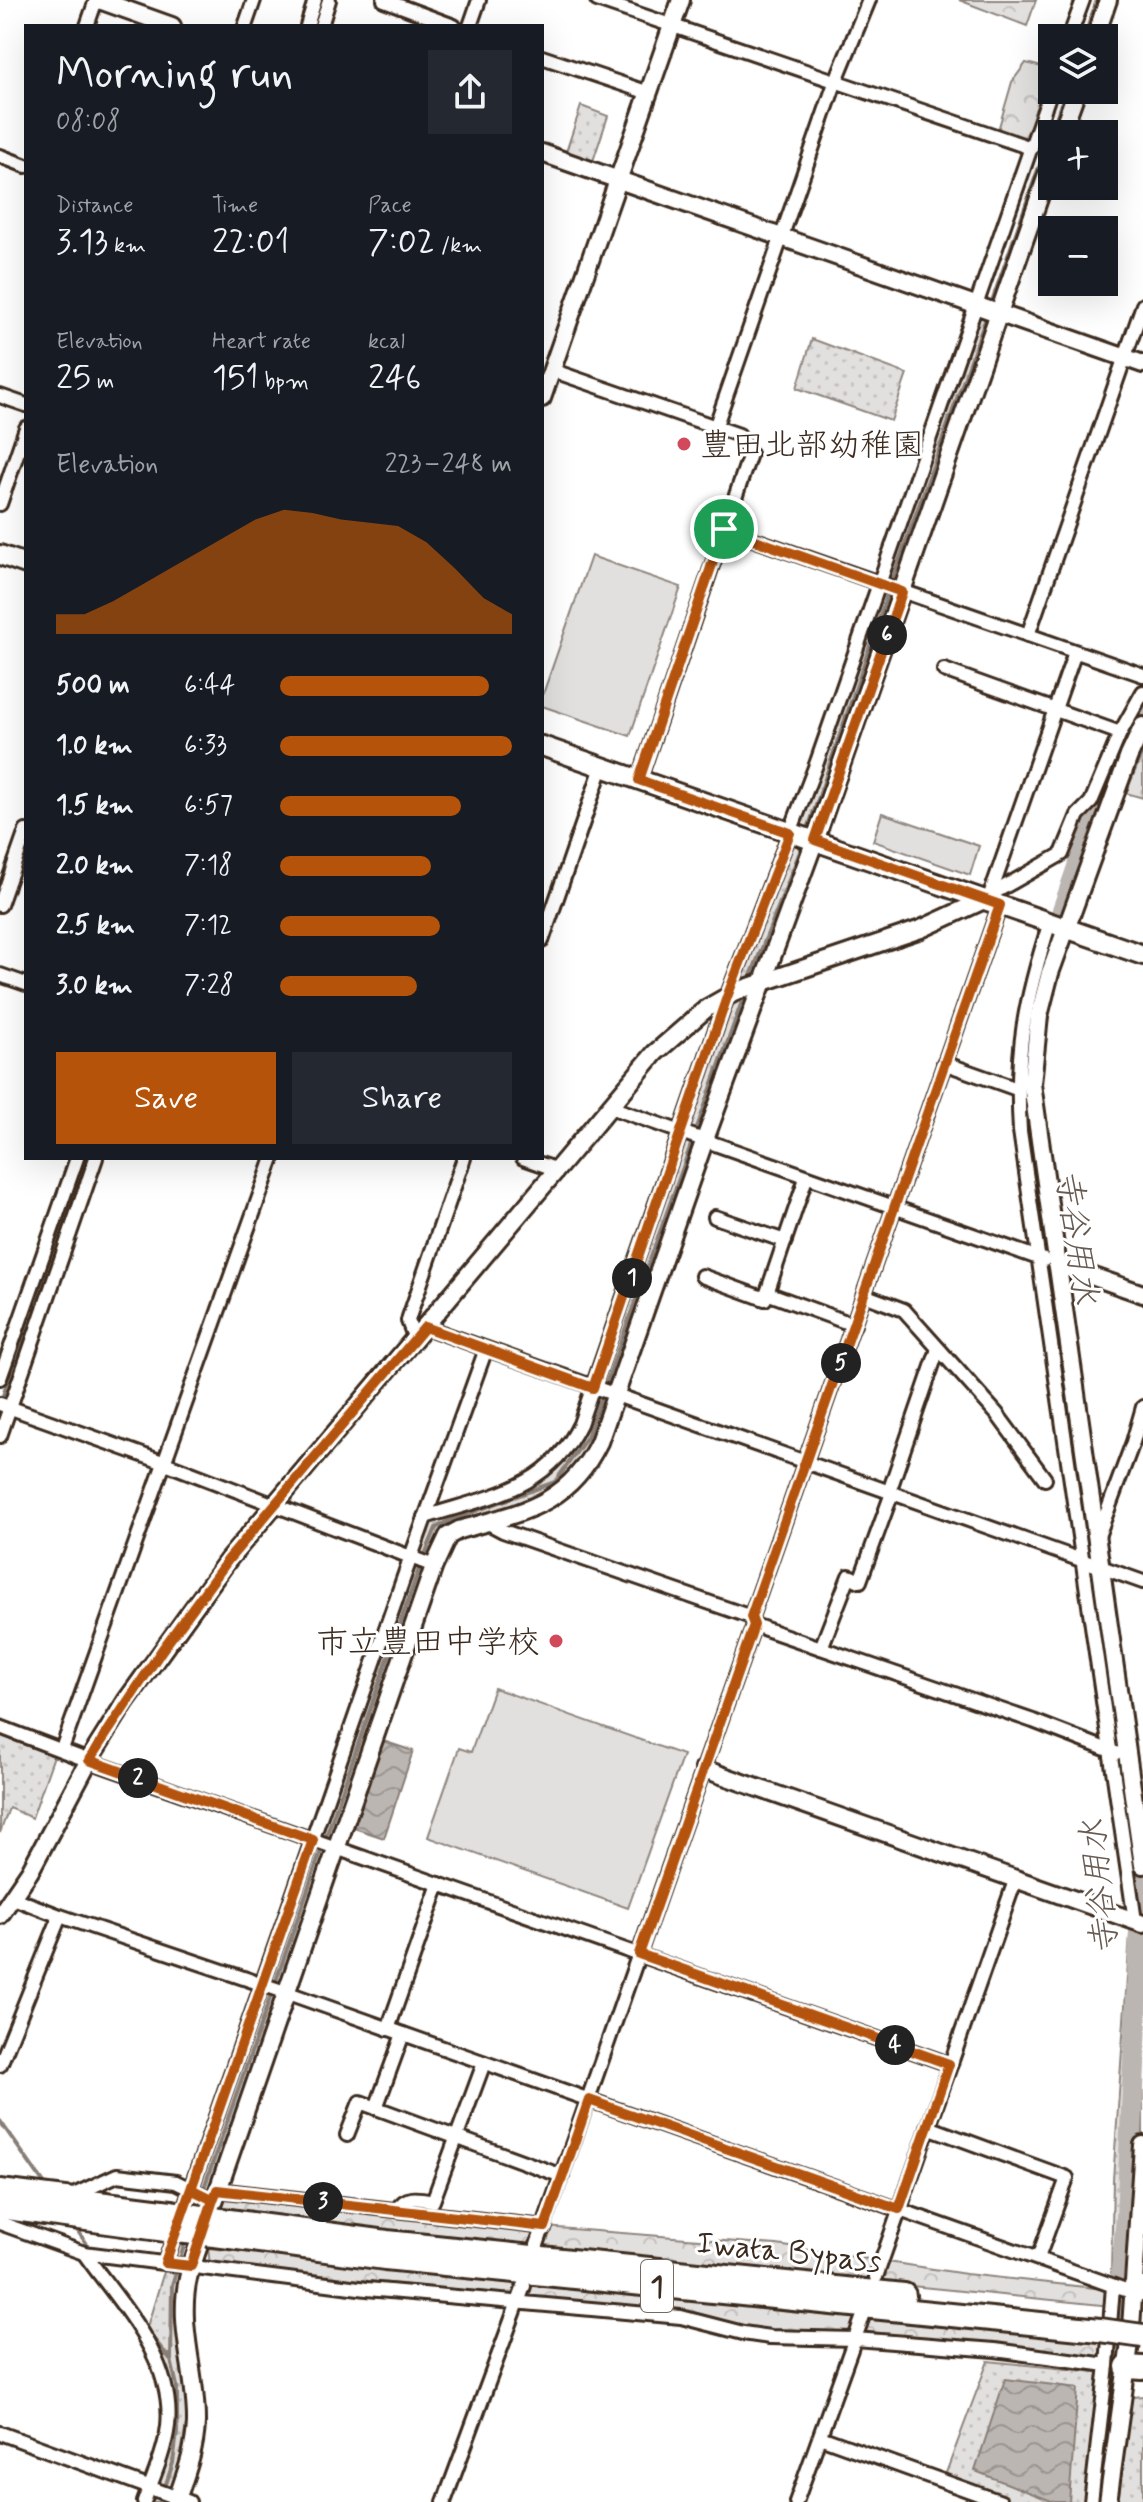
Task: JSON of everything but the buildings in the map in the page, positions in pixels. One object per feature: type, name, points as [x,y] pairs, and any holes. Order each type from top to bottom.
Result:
[{"type":"highway","name":"Iwata Bypass","points":[[0,2191],[100,2213]]},
{"type":"highway","name":"Iwata Bypass","points":[[0,2207],[168,2221],[217,2211],[403,2243],[1100,2323],[1143,2336]]},
{"type":"highway","name":"Iwata Bypass","points":[[1100,2323],[1143,2320]]},
{"type":"main road","points":[[0,555],[24,563]]},
{"type":"main road","points":[[544,747],[1143,955]]},
{"type":"street","points":[[88,24],[98,0],[166,24]]},
{"type":"street","points":[[246,24],[254,0]]},
{"type":"street","points":[[308,24],[315,0]]},
{"type":"street","points":[[322,24],[329,0]]},
{"type":"street","points":[[384,0],[449,24]]},
{"type":"street","points":[[471,24],[479,0]]},
{"type":"street","points":[[597,0],[1031,148]]},
{"type":"street","points":[[544,392],[681,0]]},
{"type":"street","points":[[716,425],[835,83],[869,0]]},
{"type":"street","points":[[1074,24],[1083,0]]},
{"type":"street","points":[[1100,24],[1108,0]]},
{"type":"street","points":[[544,58],[649,93]]},
{"type":"street","points":[[0,2433],[181,2501],[196,2424],[183,2310],[191,2266],[217,2211],[285,1992],[434,1566],[448,1536],[535,1507],[574,1482],[588,1465],[616,1396],[704,1142],[766,980],[802,837],[880,585],[1046,104]]},
{"type":"street","points":[[544,154],[1143,364]]},
{"type":"street","points":[[0,156],[24,165]]},
{"type":"street","points":[[425,1517],[514,1488],[542,1474],[559,1459],[580,1424],[727,997],[802,837],[902,592],[1038,200]]},
{"type":"street","points":[[1028,635],[1143,305]]},
{"type":"street","points":[[551,370],[716,425],[739,435],[750,454],[639,780]]},
{"type":"street","points":[[0,396],[24,404]]},
{"type":"street","points":[[0,504],[24,434]]},
{"type":"street","points":[[724,529],[1143,675]]},
{"type":"street","points":[[537,2245],[704,1769],[944,1063],[990,900],[1075,652]]},
{"type":"street","points":[[944,670],[1120,733]]},
{"type":"street","points":[[0,1915],[13,1898],[89,1760],[162,1650],[228,1560],[655,1053],[682,1027],[727,997],[766,980],[921,929],[990,900],[1062,854],[1078,815],[1091,802],[1120,733],[1143,692]]},
{"type":"street","points":[[704,1769],[1138,1922],[1118,1754],[1112,1635],[1047,1261],[1020,1131],[1017,1089],[1023,1017],[1058,925],[1143,726]]},
{"type":"street","points":[[544,935],[602,767]]},
{"type":"street","points":[[0,905],[24,837]]},
{"type":"street","points":[[1058,925],[1039,1016],[1032,1084],[1047,1261],[1083,1560],[1118,1754],[1143,1865]]},
{"type":"street","points":[[0,975],[24,983]]},
{"type":"street","points":[[944,1063],[1017,1089]]},
{"type":"street","points":[[610,1107],[1143,1294]]},
{"type":"street","points":[[0,1378],[76,1160]]},
{"type":"street","points":[[0,1436],[5,1406],[95,1160]]},
{"type":"street","points":[[62,1749],[272,1160]]},
{"type":"street","points":[[463,1160],[409,1317],[408,1321],[420,1333],[486,1349],[1143,1582]]},
{"type":"street","points":[[529,1160],[558,1170]]},
{"type":"street","points":[[702,1276],[765,1299],[806,1178]]},
{"type":"street","points":[[715,1217],[785,1241]]},
{"type":"street","points":[[767,1293],[854,1325]]},
{"type":"street","points":[[864,1295],[904,1310],[997,1414],[1045,1479]]},
{"type":"street","points":[[165,2263],[486,1349]]},
{"type":"street","points":[[821,1648],[849,1576],[860,1581],[938,1349]]},
{"type":"street","points":[[5,1406],[165,1463],[434,1566]]},
{"type":"street","points":[[1096,1542],[1143,1407]]},
{"type":"street","points":[[469,1503],[481,1524],[1118,1754]]},
{"type":"street","points":[[0,1727],[949,2064]]},
{"type":"street","points":[[876,2277],[1016,1878]]},
{"type":"street","points":[[388,2029],[439,1884]]},
{"type":"street","points":[[13,1898],[1038,2258],[1131,2285]]},
{"type":"street","points":[[0,2065],[60,1916]]},
{"type":"street","points":[[376,2108],[403,2034]]},
{"type":"street","points":[[397,2210],[400,2203],[411,2197],[433,2201],[484,2063]]},
{"type":"street","points":[[347,2135],[360,2102],[562,2176]]},
{"type":"street","points":[[928,2127],[1067,2178],[1038,2258]]},
{"type":"street","points":[[1108,2502],[1125,2366],[1143,2145]]},
{"type":"street","points":[[0,2183],[77,2195],[117,2175],[176,2182],[191,2189],[217,2211],[397,2210],[545,2227]]},
{"type":"street","points":[[0,2223],[84,2253],[367,2289],[681,2317],[770,2337],[855,2339],[995,2350],[1125,2366]]},
{"type":"street","points":[[84,2253],[150,2347],[164,2381],[168,2424],[144,2502]]},
{"type":"street","points":[[444,2502],[524,2286]]},
{"type":"street","points":[[796,2502],[863,2316]]},
{"type":"street","points":[[1091,2502],[1125,2366]]},
{"type":"street","points":[[820,2437],[1001,2502]]},
{"type":"green space","points":[[959,0],[1036,0],[1027,26]]},
{"type":"green space","points":[[1026,63],[1038,66],[1038,104],[1046,104],[1038,120],[1033,141],[1021,145],[997,134],[1012,82]]},
{"type":"green space","points":[[581,106],[608,116],[593,161],[566,152]]},
{"type":"green space","points":[[977,306],[999,313],[603,1431],[574,1482],[447,1536],[210,2210],[185,2207],[425,1517],[477,1500],[559,1459],[580,1424]]},
{"type":"green space","points":[[812,339],[907,374],[891,421],[797,388]]},
{"type":"green space","points":[[591,556],[681,587],[630,736],[544,707],[544,691]]},
{"type":"green space","points":[[1143,698],[1143,726],[1095,849],[1035,1042],[1035,1115],[1143,1865],[1143,2145],[1135,2272],[1111,2273],[1113,2180],[1131,1919],[1018,1106],[1021,1031],[1050,922],[1120,741]]},
{"type":"green space","points":[[1143,752],[1143,798],[1126,793]]},
{"type":"green space","points":[[882,813],[979,846],[970,875],[873,841]]},
{"type":"green space","points":[[494,1688],[683,1755],[628,1908],[428,1837],[459,1748],[471,1752]]},
{"type":"green space","points":[[0,1727],[57,1747],[32,1818],[9,1808],[0,1833]]},
{"type":"green space","points":[[223,2190],[545,2227],[777,2245],[966,2274],[1112,2290],[1111,2306],[681,2263],[210,2210]]},
{"type":"green space","points":[[178,2240],[191,2243],[176,2311],[188,2412],[170,2502],[144,2502],[173,2430],[170,2384],[163,2360],[146,2329]]},
{"type":"green space","points":[[208,2248],[1109,2342],[1107,2365],[770,2337],[666,2311],[210,2265]]},
{"type":"green space","points":[[988,2361],[1106,2373],[1086,2502],[1001,2502],[943,2481]]},
{"type":"green space","points":[[1143,2396],[1143,2502],[1112,2502],[1122,2398]]},
{"type":"water","points":[[383,1741],[413,1751],[384,1838],[354,1828]]},
{"type":"water","points":[[1005,2379],[1078,2388],[1069,2502],[1054,2502],[975,2471]]},
{"type":"waterway","points":[[316,24],[322,0]]},
{"type":"waterway","points":[[1089,24],[1097,0]]},
{"type":"waterway","points":[[990,307],[1061,104]]},
{"type":"waterway","points":[[807,832],[987,315]]},
{"type":"waterway","name":"寺谷用水","points":[[1063,910],[1109,780],[1143,704]]},
{"type":"waterway","points":[[749,981],[803,844]]},
{"type":"waterway","name":"寺谷用水","points":[[1054,937],[1031,1028],[1026,1075],[1027,1122],[1141,1914],[1127,2218],[1100,2502]]},
{"type":"waterway","points":[[197,2208],[419,1569],[436,1528],[555,1482],[587,1437],[745,993]]},
{"type":"waterway","points":[[1,1401],[86,1160]]},
{"type":"waterway","points":[[0,2121],[47,2188]]},
{"type":"waterway","points":[[73,2224],[91,2250]]},
{"type":"waterway","points":[[160,2502],[173,2463],[177,2433],[177,2386],[171,2360],[172,2285],[186,2239]]},
{"type":"waterway","points":[[96,2257],[116,2286]]},
{"type":"waterway","points":[[146,2330],[171,2360]]},
{"type":"place","name":"豊田北部幼稚園","points":[[684,444]]},
{"type":"place","name":"市立豊田中学校","points":[[556,1641]]},
{"type":"route","points":[[724,529],[639,780],[790,833],[727,997],[593,1388],[425,1327],[228,1560],[126,1701],[89,1760],[313,1840],[191,2189],[213,2200],[191,2266],[165,2263],[191,2189],[213,2200],[217,2190],[545,2227],[589,2100],[899,2209],[949,2064],[639,1954],[754,1625],[751,1617],[1000,905],[815,840],[902,592],[724,529]]}]
